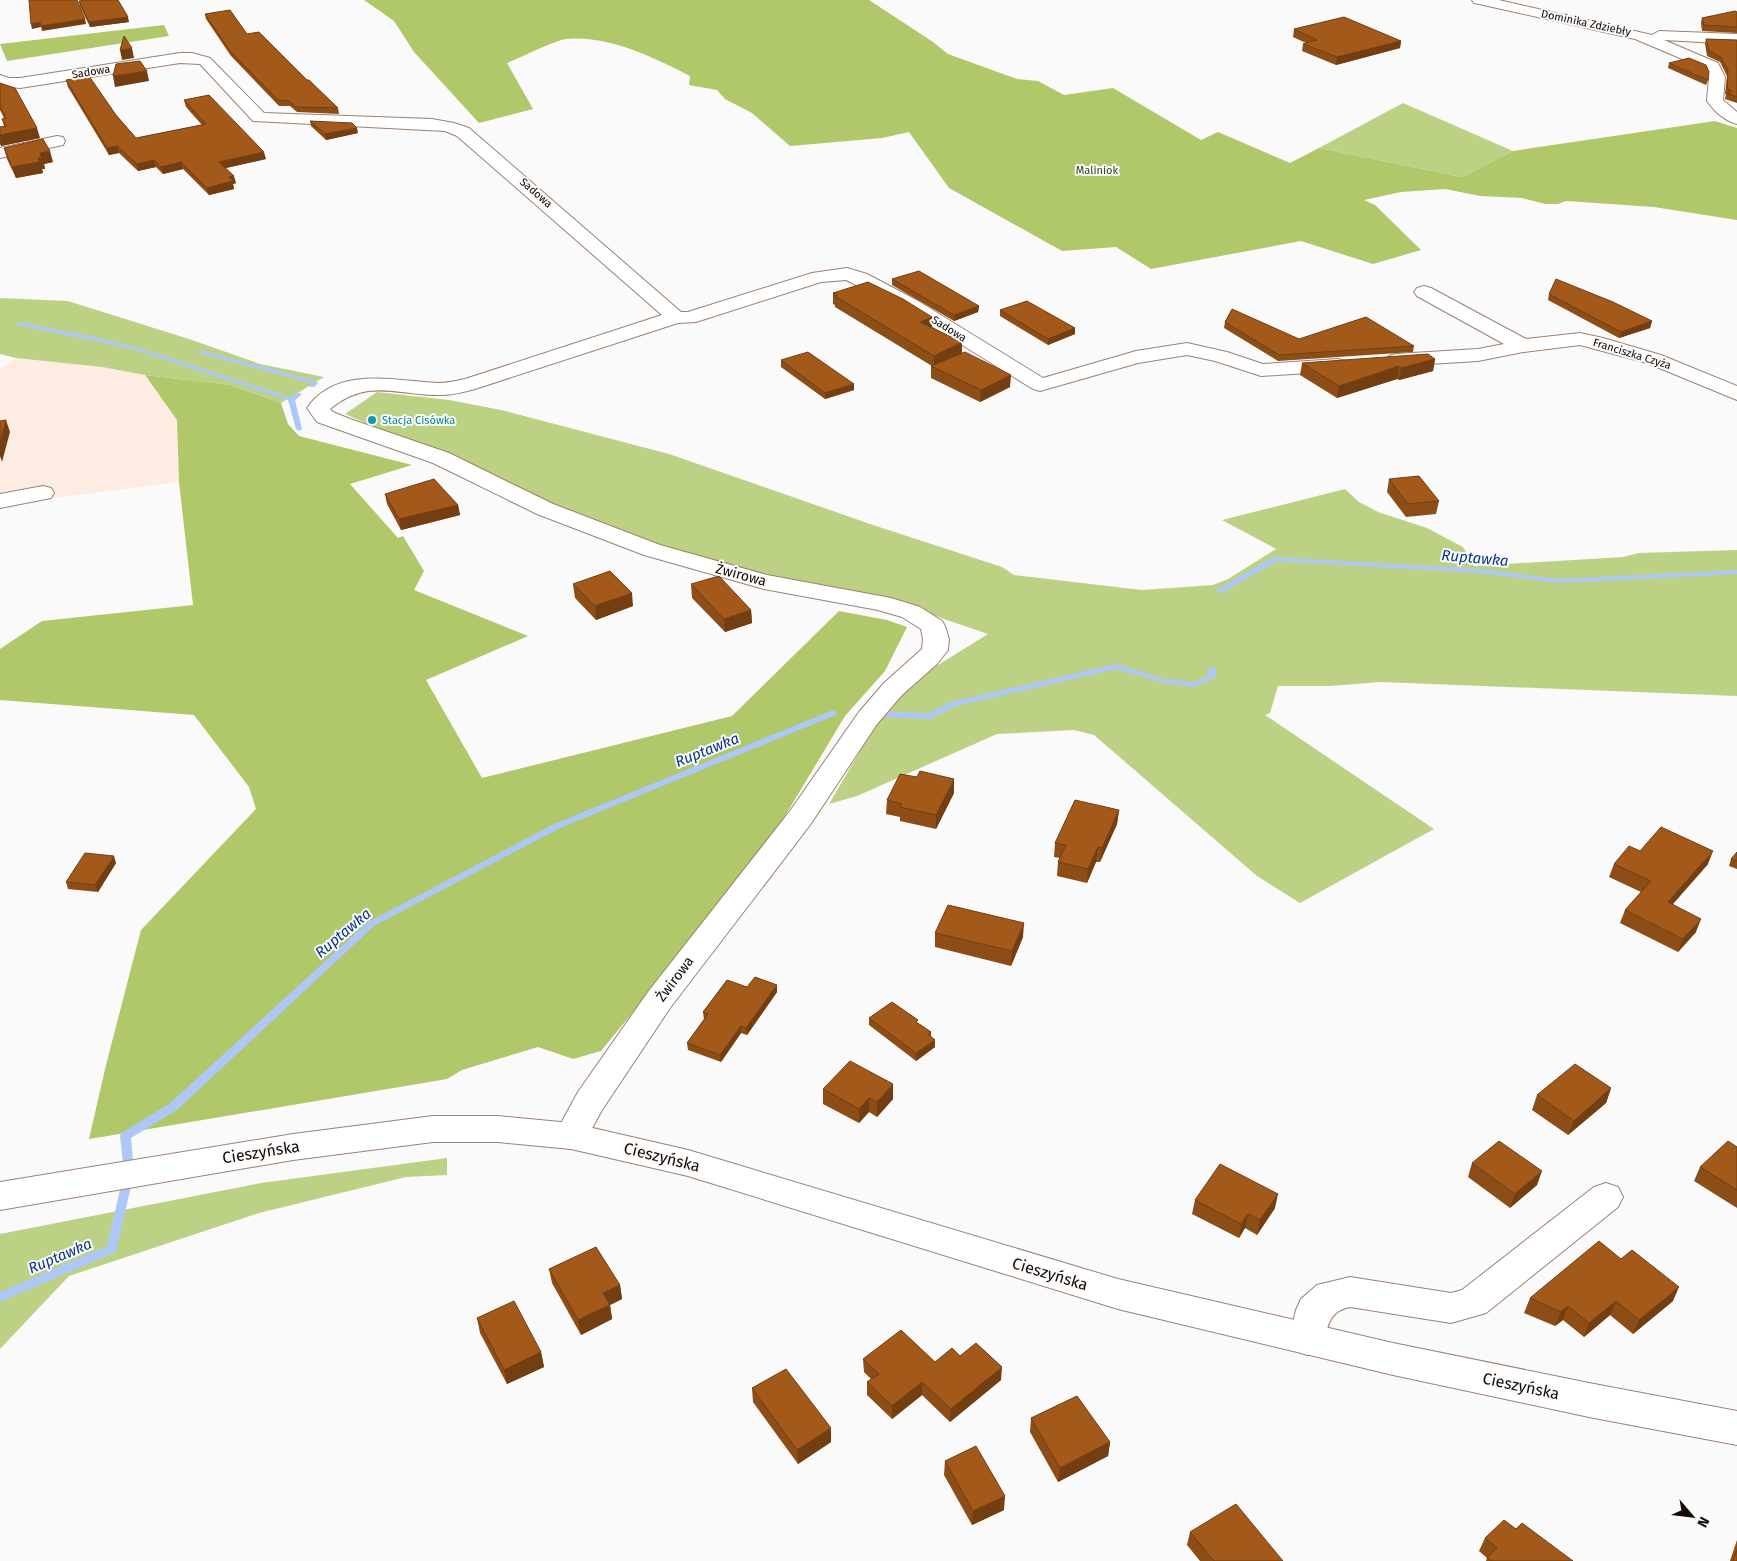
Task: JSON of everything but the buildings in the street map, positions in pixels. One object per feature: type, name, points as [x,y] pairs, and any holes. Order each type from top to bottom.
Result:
[{"type":"street","name":"Dominika Zdziebły","points":[[1479,0],[1640,35],[1713,66],[1717,77],[1715,101],[1722,109],[1737,118]]},
{"type":"street","points":[[1640,35],[1737,39]]},
{"type":"street","name":"Sadowa","points":[[0,80],[6,83],[20,83],[180,58],[192,58],[205,61],[258,118],[448,126],[463,132],[676,316],[689,318],[819,277],[848,274],[867,281],[911,305],[1040,385]]},
{"type":"street","points":[[0,153],[57,141]]},
{"type":"street","points":[[1424,292],[1523,346]]},
{"type":"street","name":"Żwirowa","points":[[571,1136],[590,1101],[659,1000],[800,818],[868,718],[893,689],[928,659],[935,650],[936,639],[932,626],[911,612],[882,603],[764,582],[652,550],[546,509],[442,458],[325,417],[318,408],[329,398],[341,391],[360,385],[382,383],[439,389],[468,385],[645,328],[676,316]]},
{"type":"street","name":"Franciszka Czyża","points":[[1040,385],[1136,357],[1187,348],[1220,356],[1261,370],[1478,355],[1523,346],[1580,339],[1654,359],[1737,394]]},
{"type":"street","points":[[0,501],[43,493]]},
{"type":"street","name":"Cieszyńska","points":[[0,1196],[293,1147],[433,1129],[498,1129],[571,1136],[688,1163],[1118,1294],[1306,1339],[1502,1382],[1737,1428]]},
{"type":"street","points":[[1306,1339],[1314,1310],[1330,1296],[1350,1292],[1451,1308],[1473,1302],[1606,1197]]},
{"type":"shaded area","points":[[16,358],[102,367],[144,375],[177,420],[179,482],[0,505],[0,369]]},
{"type":"green space","name":"Maliniok","points":[[364,0],[869,0],[948,54],[1017,79],[1038,81],[1064,95],[1113,88],[1201,140],[1218,132],[1290,163],[1319,148],[1462,177],[1513,151],[1715,121],[1737,128],[1737,220],[1654,207],[1566,201],[1558,204],[1545,204],[1522,198],[1480,196],[1445,189],[1401,192],[1364,200],[1375,205],[1421,250],[1373,264],[1301,241],[1151,269],[1116,247],[1062,251],[949,188],[909,132],[882,138],[790,146],[752,113],[725,99],[717,90],[689,85],[690,76],[647,55],[615,44],[583,39],[567,39],[507,63],[533,109],[479,123],[414,52],[394,21]]},
{"type":"green space","points":[[164,25],[169,36],[7,61],[0,44]]},
{"type":"green space","points":[[1403,103],[1513,151],[1462,177],[1319,148]]},
{"type":"green space","points":[[0,298],[68,301],[189,339],[260,364],[324,377],[281,403],[230,385],[145,375],[102,367],[16,358],[0,354]]},
{"type":"green space","points":[[145,375],[230,385],[281,403],[288,424],[299,436],[412,465],[350,484],[398,538],[403,536],[424,571],[414,590],[528,636],[426,680],[482,778],[732,716],[839,611],[887,620],[907,627],[885,671],[845,716],[761,856],[601,1051],[573,1059],[538,1047],[462,1070],[447,1079],[0,1154],[89,1139],[141,930],[256,809],[249,787],[194,715],[0,700],[0,649],[42,621],[193,605],[179,482],[177,420]]},
{"type":"green space","points":[[377,392],[449,400],[501,410],[669,454],[873,525],[1002,567],[1014,575],[1142,590],[1213,585],[1228,579],[1276,549],[1222,520],[1345,489],[1359,502],[1378,512],[1427,528],[1463,547],[1474,566],[1623,557],[1639,553],[1737,550],[1737,696],[1381,682],[1330,686],[1278,686],[1270,713],[1265,715],[1434,829],[1300,903],[1257,876],[1094,735],[1074,730],[997,734],[857,796],[829,804],[876,724],[912,681],[988,634],[900,604],[727,567],[611,531],[345,414]]},
{"type":"green space","points":[[447,1158],[447,1175],[406,1177],[259,1213],[69,1276],[0,1349],[0,1234],[261,1183]]},
{"type":"waterway","points":[[19,324],[141,350],[291,399]]},
{"type":"waterway","points":[[201,352],[314,382],[312,386]]},
{"type":"waterway","points":[[291,399],[299,394]]},
{"type":"waterway","points":[[291,399],[299,429]]},
{"type":"waterway","name":"Ruptawka","points":[[1219,591],[1276,559],[1480,571],[1559,581],[1737,572]]},
{"type":"waterway","name":"Ruptawka","points":[[880,714],[931,716],[953,704],[1116,666],[1164,681],[1194,685],[1212,677],[1212,669]]},
{"type":"waterway","name":"Ruptawka","points":[[0,1297],[112,1249],[129,1173],[125,1136],[173,1107],[371,924],[557,826],[833,713]]},
{"type":"place","name":"Stacja Cisówka","points":[[372,420]]}]
